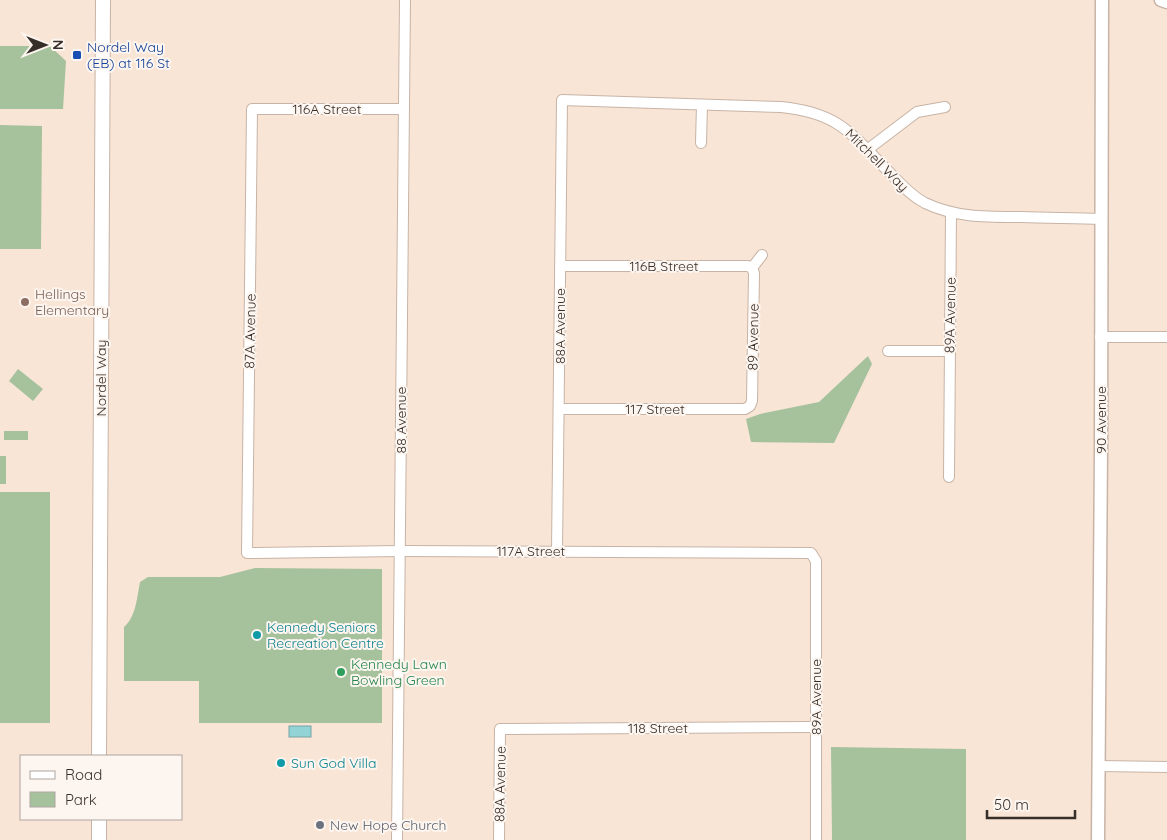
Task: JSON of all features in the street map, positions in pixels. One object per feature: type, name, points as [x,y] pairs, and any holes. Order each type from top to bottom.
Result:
[{"type":"main road","name":"Nordel Way","points":[[99,755],[103,0]]},
{"type":"main road","points":[[99,820],[99,840]]},
{"type":"street","name":"88 Avenue","points":[[397,840],[405,0]]},
{"type":"street","name":"90 Avenue","points":[[1098,840],[1102,0]]},
{"type":"street","points":[[1161,0],[1167,2]]},
{"type":"street","name":"Mitchell Way","points":[[562,100],[801,109],[813,112],[839,124],[851,133],[911,194],[923,202],[951,213],[974,216],[1102,219]]},
{"type":"street","name":"88A Avenue","points":[[557,552],[562,100]]},
{"type":"street","points":[[701,143],[702,105]]},
{"type":"street","points":[[867,150],[917,112],[945,107]]},
{"type":"street","name":"116A Street","points":[[252,109],[403,109]]},
{"type":"street","name":"87A Avenue","points":[[248,553],[252,109]]},
{"type":"street","name":"89A Avenue","points":[[948,477],[951,213]]},
{"type":"street","points":[[752,268],[762,256]]},
{"type":"street","name":"116B Street","points":[[560,266],[748,266],[752,268]]},
{"type":"street","name":"89 Avenue","points":[[750,406],[752,401],[754,273],[752,268]]},
{"type":"street","points":[[1100,337],[1167,337]]},
{"type":"street","points":[[888,350],[950,351]]},
{"type":"street","name":"117 Street","points":[[560,409],[745,409],[750,406]]},
{"type":"street","name":"117A Street","points":[[248,553],[400,551],[809,552],[813,554]]},
{"type":"street","name":"89A Avenue","points":[[813,554],[816,561],[816,840]]},
{"type":"street","name":"118 Street","points":[[500,729],[816,726]]},
{"type":"street","name":"88A Avenue","points":[[499,840],[500,729]]},
{"type":"street","points":[[1099,766],[1167,767]]},
{"type":"green space","points":[[0,46],[50,46],[66,61],[63,109],[0,109]]},
{"type":"green space","points":[[0,125],[42,126],[41,249],[0,249]]},
{"type":"green space","points":[[868,356],[872,364],[834,443],[751,442],[746,419],[760,414],[819,402]]},
{"type":"green space","points":[[18,369],[43,389],[33,401],[9,381]]},
{"type":"green space","points":[[4,431],[28,431],[28,440],[4,440]]},
{"type":"green space","points":[[0,456],[6,456],[6,484],[0,484]]},
{"type":"green space","points":[[0,492],[50,492],[50,723],[0,723]]},
{"type":"green space","points":[[255,568],[382,569],[382,723],[199,723],[199,681],[124,681],[124,627],[134,612],[140,582],[148,577],[220,577]]},
{"type":"green space","points":[[831,747],[966,749],[966,840],[832,840]]},
{"type":"water","points":[[289,726],[311,726],[311,737],[289,737]]},
{"type":"place","name":"Nordel Way (EB) at 116 St","points":[[77,55]]},
{"type":"place","name":"Hellings Elementary","points":[[25,302]]},
{"type":"place","name":"Kennedy Seniors Recreation Centre","points":[[257,635]]},
{"type":"place","name":"Kennedy Lawn Bowling Green","points":[[341,672]]},
{"type":"place","name":"Sun God Villa","points":[[281,763]]},
{"type":"place","name":"New Hope Church","points":[[320,825]]}]
